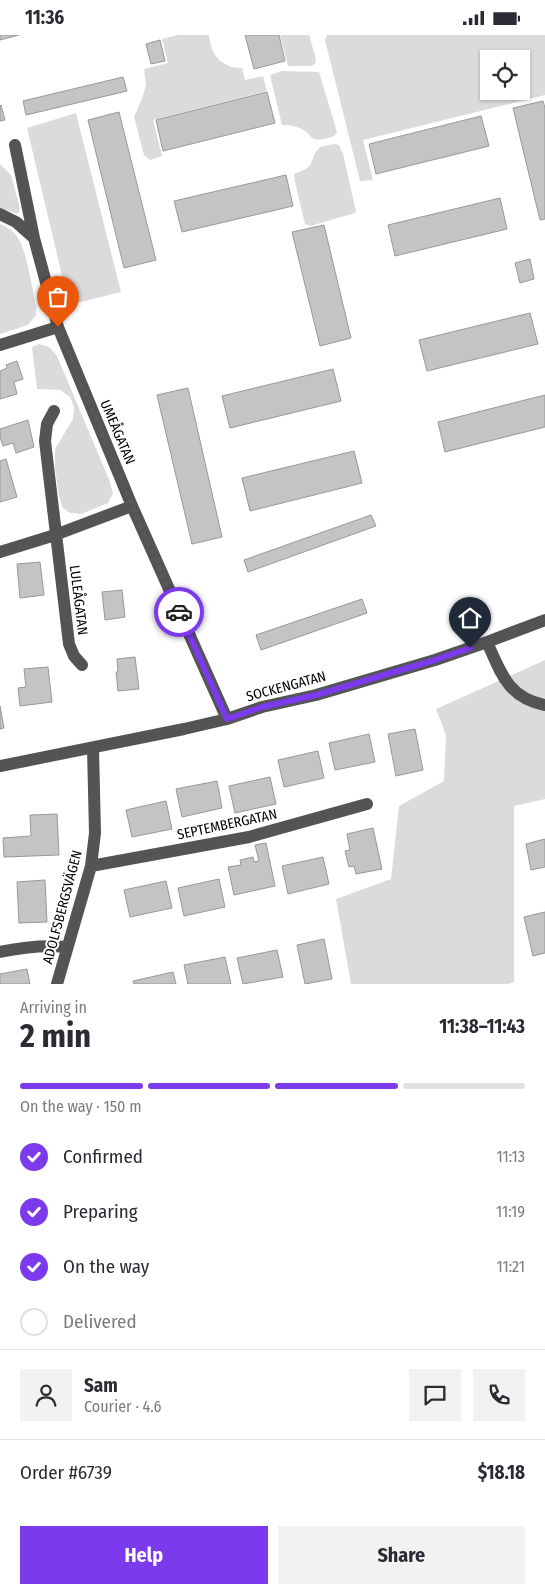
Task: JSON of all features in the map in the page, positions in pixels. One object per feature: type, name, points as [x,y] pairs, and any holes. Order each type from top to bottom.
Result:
[{"type":"street","name":"UMEÅGATAN","points":[[14,145],[34,238],[58,327],[132,507],[218,704],[227,719]]},
{"type":"street","points":[[0,214],[16,222],[34,238]]},
{"type":"street","points":[[0,345],[58,327]]},
{"type":"street","name":"LULEÅGATAN","points":[[54,411],[47,423],[45,441],[55,535],[69,644],[74,656],[82,665]]},
{"type":"street","points":[[0,552],[55,535],[132,507]]},
{"type":"street","name":"SOCKENGATAN","points":[[0,767],[227,719],[262,707],[316,695],[435,660],[545,620]]},
{"type":"street","points":[[487,642],[501,672],[514,690],[523,698],[545,705]]},
{"type":"street","name":"ADOLFSBERGSVÄGEN","points":[[57,984],[91,866],[95,833],[93,748]]},
{"type":"street","name":"SEPTEMBERGATAN","points":[[91,866],[249,837],[367,804]]},
{"type":"street","points":[[0,952],[28,946],[67,947]]},
{"type":"shaded area","points":[[178,35],[209,35],[212,49],[218,59],[228,66],[242,68],[245,80],[263,76],[267,91],[153,120],[162,156],[150,160],[144,155],[134,117],[146,84],[144,69],[168,63],[162,39]]},
{"type":"shaded area","points":[[280,35],[309,35],[316,59],[315,64],[311,66],[288,66]]},
{"type":"shaded area","points":[[327,35],[545,35],[545,95],[530,99],[530,50],[480,50],[480,100],[525,100],[363,140],[373,180],[360,181],[325,40]]},
{"type":"shaded area","points":[[282,71],[319,72],[337,132],[334,136],[316,140],[300,128],[282,125],[270,75]]},
{"type":"shaded area","points":[[76,113],[121,292],[69,305],[27,128]]},
{"type":"shaded area","points":[[334,144],[339,145],[343,154],[356,211],[355,213],[310,226],[305,224],[294,174],[306,169],[310,165],[320,147]]},
{"type":"shaded area","points":[[0,164],[11,175],[20,208],[18,214],[0,208]]},
{"type":"shaded area","points":[[0,224],[9,228],[20,241],[29,269],[36,315],[28,325],[0,334]]},
{"type":"shaded area","points":[[39,344],[49,347],[57,356],[110,482],[113,494],[108,503],[81,514],[70,513],[62,507],[55,469],[55,449],[73,419],[74,407],[70,397],[60,390],[37,389],[32,347]]},
{"type":"shaded area","points":[[545,660],[545,799],[514,806],[514,982],[508,984],[351,984],[336,899],[391,879],[399,806],[444,781],[446,735],[436,709]]},
{"type":"building","points":[[0,35],[19,35],[0,40]]},
{"type":"building","points":[[245,35],[279,35],[285,61],[254,69]]},
{"type":"building","points":[[160,40],[165,61],[151,64],[146,44]]},
{"type":"building","points":[[123,77],[127,91],[26,115],[23,101]]},
{"type":"building","points":[[267,92],[275,123],[163,151],[156,120]]},
{"type":"building","points":[[543,101],[545,108],[545,219],[540,220],[513,108]]},
{"type":"building","points":[[0,106],[5,120],[0,121]]},
{"type":"building","points":[[119,112],[156,260],[124,268],[88,120]]},
{"type":"building","points":[[481,116],[489,146],[376,174],[369,144]]},
{"type":"building","points":[[286,175],[293,206],[182,232],[174,201]]},
{"type":"building","points":[[500,198],[507,229],[395,256],[388,225]]},
{"type":"building","points":[[324,225],[351,338],[320,346],[292,232]]},
{"type":"building","points":[[530,259],[534,279],[520,283],[515,263]]},
{"type":"building","points":[[530,313],[538,344],[427,371],[419,340]]},
{"type":"building","points":[[17,361],[23,379],[14,382],[17,394],[0,399],[0,371],[7,368],[6,365]]},
{"type":"building","points":[[333,369],[341,401],[230,428],[222,396]]},
{"type":"building","points":[[188,388],[222,537],[192,544],[157,395]]},
{"type":"building","points":[[545,395],[545,427],[445,452],[438,422]]},
{"type":"building","points":[[28,420],[34,447],[16,453],[13,443],[3,446],[0,429]]},
{"type":"building","points":[[354,451],[362,483],[250,511],[242,478]]},
{"type":"building","points":[[6,459],[17,497],[0,502],[0,461]]},
{"type":"building","points":[[371,515],[376,526],[248,572],[244,560]]},
{"type":"building","points":[[40,562],[44,595],[20,598],[17,564]]},
{"type":"building","points":[[122,590],[125,617],[105,620],[102,592]]},
{"type":"building","points":[[362,599],[367,613],[261,650],[256,635]]},
{"type":"building","points":[[135,657],[139,689],[118,691],[117,659]]},
{"type":"building","points":[[48,667],[52,702],[20,706],[18,688],[26,687],[24,669]]},
{"type":"building","points":[[0,706],[4,728],[0,729]]},
{"type":"building","points":[[415,729],[423,770],[396,776],[388,734]]},
{"type":"building","points":[[369,734],[375,762],[335,770],[329,743]]},
{"type":"building","points":[[318,751],[324,778],[284,787],[278,760]]},
{"type":"building","points":[[270,777],[276,804],[235,813],[229,786]]},
{"type":"building","points":[[217,781],[222,808],[182,817],[176,789]]},
{"type":"building","points":[[166,801],[172,829],[132,837],[126,810]]},
{"type":"building","points":[[57,814],[59,855],[4,857],[3,838],[31,836],[30,815]]},
{"type":"building","points":[[373,828],[382,869],[356,874],[354,866],[349,867],[345,851],[350,850],[347,834]]},
{"type":"building","points":[[545,839],[545,867],[531,870],[526,844]]},
{"type":"building","points":[[266,843],[275,886],[234,895],[228,867],[241,865],[240,860],[253,857],[254,862],[259,861],[255,845]]},
{"type":"building","points":[[323,857],[329,884],[288,894],[282,866]]},
{"type":"building","points":[[219,879],[225,907],[184,916],[178,888]]},
{"type":"building","points":[[45,880],[47,922],[19,923],[17,882]]},
{"type":"building","points":[[166,881],[172,908],[130,917],[124,890]]},
{"type":"building","points":[[545,912],[545,953],[533,956],[524,917]]},
{"type":"building","points":[[324,939],[332,979],[305,984],[297,945]]},
{"type":"building","points":[[277,950],[283,977],[243,984],[237,958]]},
{"type":"building","points":[[225,957],[231,984],[188,984],[184,965]]},
{"type":"building","points":[[27,969],[30,984],[0,984],[0,974]]},
{"type":"building","points":[[173,972],[176,984],[134,984],[133,981]]},
{"type":"way so far","points":[[58,327],[132,507],[179,612]]},
{"type":"route","points":[[179,612],[218,704],[227,719],[262,707],[316,695],[470,648]]}]
